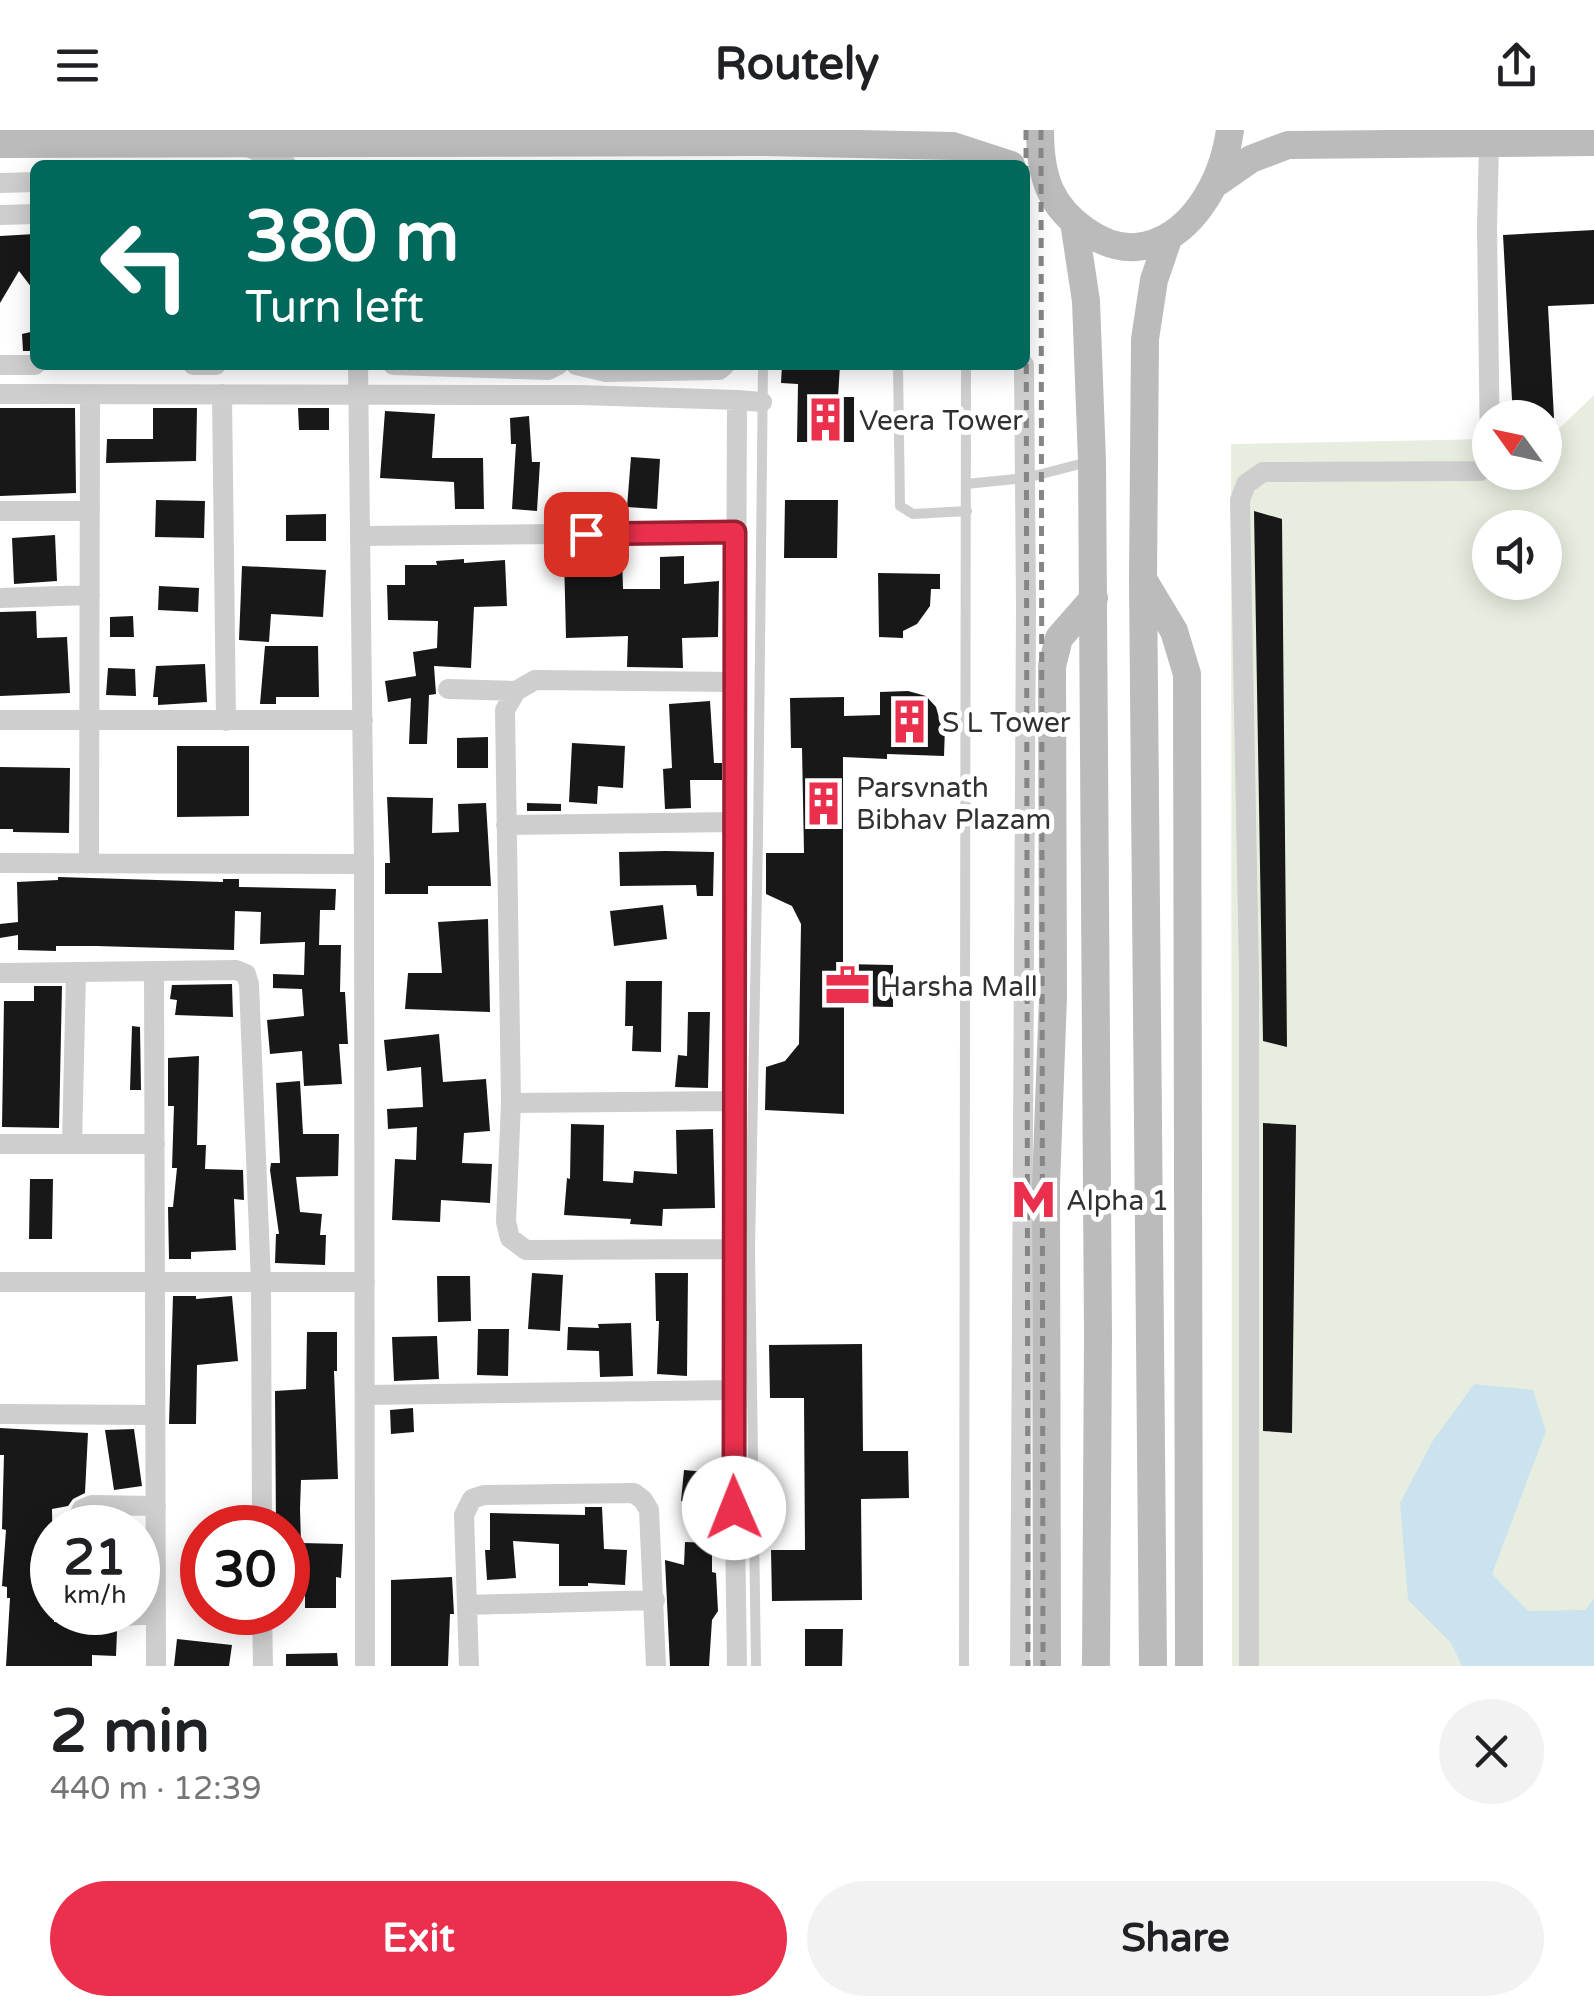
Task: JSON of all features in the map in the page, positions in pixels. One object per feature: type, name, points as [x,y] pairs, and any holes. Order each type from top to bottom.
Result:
[{"type":"street","points":[[1040,130],[1040,148],[1051,192]]},
{"type":"street","points":[[1030,177],[1051,192],[1074,222],[1106,243],[1135,247],[1169,236],[1196,212],[1215,184],[1226,156],[1230,130]]},
{"type":"street","points":[[1215,184],[1251,159],[1288,145],[1489,144],[1538,137],[1594,142]]},
{"type":"street","points":[[239,143],[276,160]]},
{"type":"street","points":[[0,144],[954,146],[996,160]]},
{"type":"street","points":[[1489,144],[1489,400]]},
{"type":"street","points":[[0,183],[30,182]]},
{"type":"street","points":[[0,215],[30,214]]},
{"type":"street","points":[[1074,222],[1086,301],[1092,461],[1098,1316],[1096,1666]]},
{"type":"street","points":[[1153,1666],[1143,580],[1145,339],[1154,280],[1169,236]]},
{"type":"street","points":[[0,365],[30,365]]},
{"type":"street","points":[[359,370],[364,864],[365,1666]]},
{"type":"street","points":[[597,370],[719,370]]},
{"type":"street","points":[[1020,1666],[1024,370]]},
{"type":"street","points":[[0,394],[361,394],[762,402]]},
{"type":"street","points":[[89,863],[90,394]]},
{"type":"street","points":[[222,394],[226,721]]},
{"type":"street","points":[[737,400],[733,1249],[737,1666]]},
{"type":"street","points":[[1249,1666],[1249,972],[1240,500],[1246,484],[1263,472],[1472,471]]},
{"type":"street","points":[[0,511],[90,511]]},
{"type":"street","points":[[362,536],[735,532]]},
{"type":"street","points":[[1143,580],[1174,631],[1187,674],[1189,1666]]},
{"type":"street","points":[[0,598],[90,596]]},
{"type":"street","points":[[1047,1666],[1046,1185],[1054,997],[1052,666],[1059,638],[1094,598]]},
{"type":"street","points":[[733,1249],[526,1250],[510,1238],[506,1222],[511,1103],[504,710],[516,691],[534,680],[737,682]]},
{"type":"street","points":[[448,689],[516,691]]},
{"type":"street","points":[[0,720],[363,720]]},
{"type":"street","points":[[506,825],[734,822]]},
{"type":"street","points":[[0,863],[364,864]]},
{"type":"street","points":[[0,973],[236,970],[246,974],[250,984],[260,1282],[262,1505]]},
{"type":"street","points":[[72,1144],[76,973]]},
{"type":"street","points":[[154,973],[156,1505]]},
{"type":"street","points":[[511,1103],[736,1102]]},
{"type":"street","points":[[0,1144],[154,1144]]},
{"type":"street","points":[[0,1282],[365,1282]]},
{"type":"street","points":[[365,1395],[733,1390]]},
{"type":"street","points":[[0,1414],[155,1415]]},
{"type":"street","points":[[469,1666],[464,1515],[472,1499],[484,1495],[634,1493],[649,1510],[656,1666]]},
{"type":"street","points":[[467,1605],[655,1600]]},
{"type":"street","points":[[156,1635],[156,1666]]},
{"type":"street","points":[[262,1635],[263,1666]]},
{"type":"lane","points":[[756,1666],[750,1249],[763,370]]},
{"type":"lane","points":[[898,370],[900,506],[912,514],[966,511]]},
{"type":"lane","points":[[964,1666],[966,370]]},
{"type":"lane","points":[[966,484],[1026,478],[1092,461]]},
{"type":"green space","points":[[1594,395],[1594,1666],[1232,1666],[1231,444],[1472,439],[1472,490],[1562,490],[1562,426]]},
{"type":"water","points":[[1474,1384],[1533,1390],[1546,1431],[1492,1574],[1528,1611],[1585,1610],[1594,1599],[1594,1666],[1462,1666],[1451,1643],[1408,1600],[1400,1503],[1432,1442]]},
{"type":"building","points":[[1594,230],[1594,304],[1548,306],[1553,400],[1512,400],[1503,235]]},
{"type":"building","points":[[30,234],[30,285],[19,271],[0,303],[0,236]]},
{"type":"building","points":[[30,332],[30,351],[23,351],[22,334]]},
{"type":"building","name":"Veera Tower","points":[[782,370],[840,370],[838,397],[854,397],[854,442],[797,442],[798,384],[781,383]]},
{"type":"building","points":[[0,408],[75,408],[76,493],[0,496]]},
{"type":"building","points":[[153,408],[197,408],[196,461],[106,463],[107,439],[153,439]]},
{"type":"building","points":[[298,408],[329,408],[329,430],[299,430]]},
{"type":"building","points":[[385,411],[435,414],[432,458],[483,458],[484,509],[455,509],[454,482],[380,478]]},
{"type":"building","points":[[529,416],[532,462],[540,462],[537,511],[512,509],[516,444],[511,444],[510,418]]},
{"type":"building","points":[[631,457],[660,459],[657,509],[627,507]]},
{"type":"building","points":[[156,500],[205,501],[204,538],[155,537]]},
{"type":"building","points":[[785,500],[838,500],[837,558],[784,558]]},
{"type":"building","points":[[1254,511],[1282,519],[1287,1047],[1263,1041]]},
{"type":"building","points":[[326,514],[326,541],[286,541],[286,515]]},
{"type":"building","points":[[55,535],[57,581],[14,584],[12,538]]},
{"type":"building","points":[[622,555],[623,589],[660,589],[660,557],[684,556],[684,584],[719,581],[718,637],[682,638],[683,668],[627,667],[628,636],[566,638],[564,556]]},
{"type":"building","points":[[464,559],[464,563],[505,560],[507,606],[474,607],[471,668],[434,666],[436,694],[429,695],[427,744],[409,744],[411,698],[388,702],[385,681],[416,676],[413,652],[437,648],[438,621],[388,620],[387,585],[405,585],[405,565],[437,565],[436,561]]},
{"type":"building","points":[[242,566],[326,570],[323,617],[271,614],[269,642],[239,640]]},
{"type":"building","points":[[878,573],[940,574],[940,589],[931,589],[930,606],[917,624],[903,631],[903,638],[879,637]]},
{"type":"building","points":[[159,586],[199,588],[198,612],[158,610]]},
{"type":"building","points":[[36,611],[37,638],[67,637],[70,693],[0,696],[0,612]]},
{"type":"building","points":[[133,616],[134,637],[110,637],[110,617]]},
{"type":"building","points":[[265,646],[318,646],[319,697],[276,697],[276,704],[260,704]]},
{"type":"building","points":[[205,664],[207,702],[158,705],[158,697],[153,697],[156,666]]},
{"type":"building","points":[[108,668],[135,669],[136,696],[106,695]]},
{"type":"building","points":[[908,691],[926,696],[936,707],[942,728],[945,727],[944,756],[843,757],[843,964],[893,965],[893,1007],[844,1006],[844,1114],[765,1110],[766,1067],[785,1061],[799,1044],[801,924],[792,906],[766,894],[766,853],[804,853],[802,748],[791,748],[790,698],[844,697],[844,716],[880,715],[880,692]]},
{"type":"building","points":[[710,701],[714,763],[722,763],[722,780],[690,780],[691,808],[665,809],[663,769],[672,768],[669,704]]},
{"type":"building","points":[[488,737],[488,768],[457,768],[457,738]]},
{"type":"building","points":[[572,743],[625,746],[623,788],[598,786],[597,804],[569,802]]},
{"type":"building","points":[[177,746],[249,746],[249,816],[177,817]]},
{"type":"building","points":[[0,767],[70,768],[69,833],[0,829]]},
{"type":"building","points":[[387,797],[433,798],[432,833],[459,832],[458,804],[486,803],[491,886],[428,886],[428,894],[385,894],[385,863],[390,863]]},
{"type":"building","points":[[527,803],[561,804],[561,811],[527,811]]},
{"type":"building","points":[[619,852],[714,852],[713,896],[697,896],[696,885],[620,886]]},
{"type":"building","points":[[58,877],[223,882],[239,879],[239,887],[336,889],[335,910],[320,910],[319,945],[341,945],[340,992],[345,992],[348,1044],[339,1044],[342,1084],[304,1086],[302,1051],[270,1054],[267,1020],[304,1016],[302,989],[273,988],[273,974],[304,975],[305,942],[260,944],[261,912],[235,911],[234,950],[56,946],[56,951],[18,950],[18,935],[0,938],[0,924],[18,922],[17,882]]},
{"type":"building","points":[[663,905],[667,939],[614,946],[610,911]]},
{"type":"building","points":[[488,919],[490,1012],[405,1009],[408,973],[442,973],[438,922]]},
{"type":"building","points":[[626,981],[662,981],[661,1052],[632,1051],[633,1026],[625,1026]]},
{"type":"building","points":[[232,984],[233,1017],[175,1015],[177,1000],[170,999],[172,985]]},
{"type":"building","points":[[34,986],[62,986],[59,1128],[2,1127],[4,1001],[34,1001]]},
{"type":"building","points":[[688,1012],[710,1012],[708,1088],[675,1087],[678,1055],[687,1056]]},
{"type":"building","points":[[132,1026],[140,1027],[141,1090],[130,1090]]},
{"type":"building","points":[[439,1034],[443,1082],[486,1079],[490,1131],[464,1133],[462,1163],[492,1164],[490,1203],[441,1200],[440,1222],[392,1220],[395,1159],[416,1160],[417,1127],[388,1129],[387,1109],[423,1107],[421,1067],[387,1071],[384,1040]]},
{"type":"building","points":[[199,1056],[197,1145],[206,1145],[205,1169],[243,1170],[244,1200],[234,1199],[236,1250],[191,1252],[191,1259],[169,1259],[168,1207],[173,1207],[177,1168],[172,1168],[174,1106],[168,1106],[168,1058]]},
{"type":"building","points":[[300,1081],[303,1134],[339,1134],[338,1176],[296,1177],[300,1212],[322,1214],[320,1235],[326,1235],[325,1265],[275,1263],[279,1234],[270,1170],[271,1163],[280,1163],[276,1083]]},
{"type":"building","points":[[1263,1123],[1296,1125],[1292,1433],[1263,1431]]},
{"type":"building","points":[[571,1124],[604,1125],[603,1181],[633,1183],[634,1171],[677,1174],[676,1130],[713,1129],[715,1208],[663,1209],[662,1226],[630,1224],[631,1219],[564,1215],[567,1178],[570,1179]]},
{"type":"building","points":[[30,1179],[53,1179],[52,1239],[29,1239]]},
{"type":"building","points":[[532,1273],[563,1275],[560,1331],[528,1329]]},
{"type":"building","points":[[655,1273],[688,1273],[687,1376],[657,1374],[659,1321]]},
{"type":"building","points":[[437,1276],[470,1276],[471,1321],[438,1322]]},
{"type":"building","points":[[173,1296],[232,1296],[238,1361],[197,1365],[196,1424],[169,1424]]},
{"type":"building","points":[[631,1323],[633,1376],[600,1377],[599,1351],[567,1350],[568,1327]]},
{"type":"building","points":[[478,1329],[509,1329],[508,1376],[477,1375]]},
{"type":"building","points":[[307,1332],[337,1332],[334,1371],[338,1479],[301,1480],[300,1505],[276,1505],[275,1391],[306,1389]]},
{"type":"building","points":[[437,1336],[439,1379],[394,1381],[392,1337]]},
{"type":"building","points":[[862,1344],[863,1451],[908,1451],[909,1498],[861,1499],[862,1600],[772,1601],[771,1550],[805,1550],[804,1398],[770,1398],[769,1345]]},
{"type":"building","points":[[413,1408],[414,1432],[391,1434],[390,1410]]},
{"type":"building","points":[[0,1428],[88,1433],[85,1493],[69,1505],[30,1505],[30,1635],[117,1635],[116,1656],[92,1655],[92,1666],[6,1666],[10,1598],[7,1587],[2,1586],[6,1530],[2,1529],[4,1455],[0,1455]]},
{"type":"building","points":[[134,1429],[142,1486],[114,1490],[105,1430]]},
{"type":"building","points":[[684,1470],[717,1473],[715,1503],[681,1501]]},
{"type":"building","points":[[585,1507],[602,1507],[604,1549],[627,1550],[625,1585],[559,1586],[559,1544],[513,1541],[516,1578],[487,1580],[485,1550],[490,1550],[490,1513],[585,1515]]},
{"type":"building","points":[[685,1542],[712,1543],[718,1611],[712,1620],[709,1666],[670,1666],[665,1560],[684,1565]]},
{"type":"building","points":[[310,1543],[343,1544],[341,1578],[336,1577],[336,1608],[310,1608]]},
{"type":"building","points":[[452,1577],[454,1614],[450,1614],[448,1666],[391,1666],[391,1580]]},
{"type":"building","points":[[805,1629],[843,1629],[842,1666],[805,1666]]},
{"type":"building","points":[[177,1639],[232,1645],[229,1666],[174,1666]]},
{"type":"building","points":[[337,1653],[338,1666],[286,1666],[286,1654]]},
{"type":"railway","points":[[1026,130],[1026,160]]},
{"type":"railway","points":[[1041,130],[1043,1666]]},
{"type":"railway","points":[[1026,370],[1028,1666]]},
{"type":"place","name":"Veera Tower","points":[[826,420]]},
{"type":"place","name":"S L Tower","points":[[909,722]]},
{"type":"place","name":"Parsvnath Bibhav Plazam","points":[[823,803]]},
{"type":"place","name":"Harsha Mall","points":[[847,986]]},
{"type":"place","name":"Alpha 1","points":[[1033,1200]]},
{"type":"route","points":[[586,534],[735,532],[734,1508]]}]
